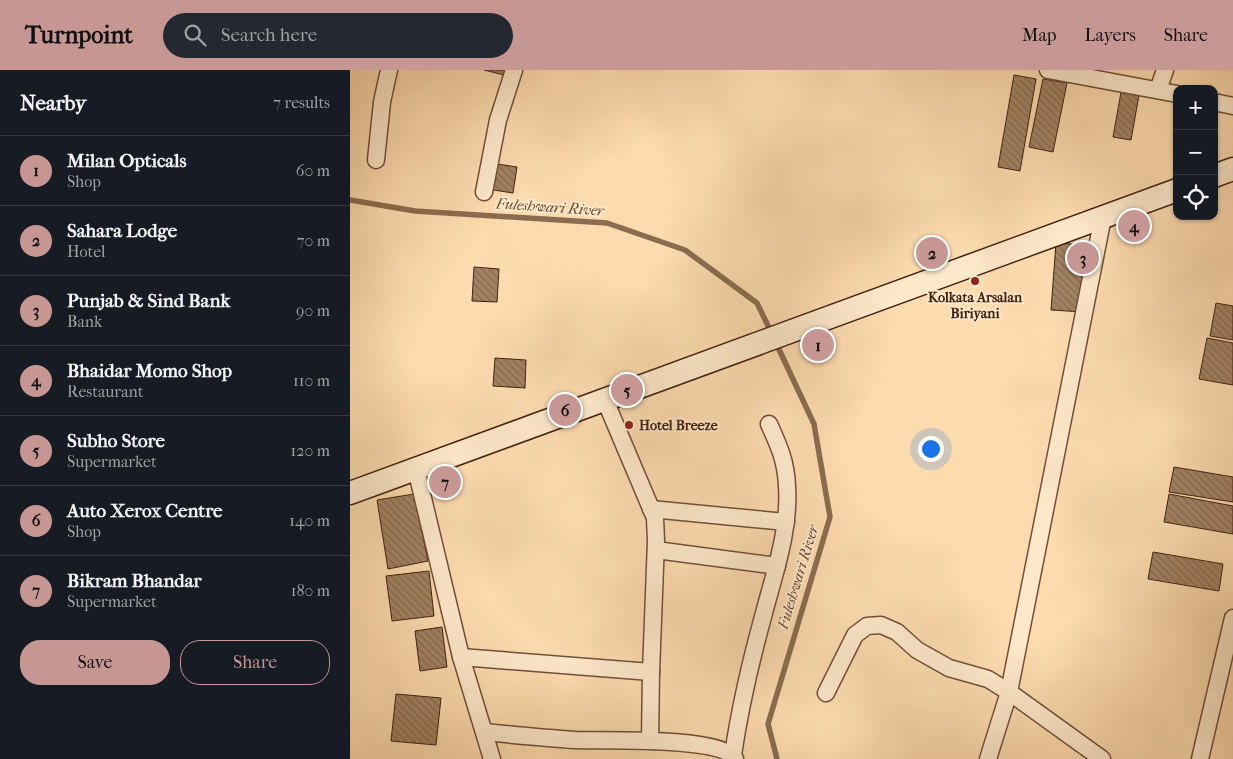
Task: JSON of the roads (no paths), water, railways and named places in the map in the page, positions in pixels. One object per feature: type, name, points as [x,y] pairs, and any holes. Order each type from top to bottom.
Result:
[{"type":"main road","points":[[1217,175],[1233,169]]},
{"type":"main road","points":[[350,493],[1173,191]]},
{"type":"street","points":[[376,160],[382,102],[388,70]]},
{"type":"street","points":[[484,192],[498,120],[514,70]]},
{"type":"street","points":[[1048,70],[1173,93]]},
{"type":"street","points":[[1158,90],[1165,70]]},
{"type":"street","points":[[1218,103],[1233,106]]},
{"type":"street","points":[[988,759],[1009,692],[1103,217]]},
{"type":"street","points":[[605,400],[655,518],[656,550],[650,740]]},
{"type":"street","points":[[484,732],[576,740],[650,740],[721,749],[734,757],[740,708],[777,566],[786,522],[787,486],[784,456],[769,424]]},
{"type":"street","points":[[416,469],[461,657],[492,759]]},
{"type":"street","points":[[651,509],[786,522]]},
{"type":"street","points":[[656,550],[777,566]]},
{"type":"street","points":[[1200,759],[1230,644],[1233,618]]},
{"type":"street","points":[[826,693],[855,635],[867,626],[881,625],[897,632],[917,650],[949,668],[988,679],[1102,759]]},
{"type":"street","points":[[461,657],[651,672]]},
{"type":"waterway","name":"Fuleshwari River","points":[[350,200],[415,211],[607,223],[685,250],[757,303],[772,334]]},
{"type":"waterway","name":"Fuleshwari River","points":[[776,343],[814,424],[830,517],[768,724],[777,759]]},
{"type":"place","name":"Bhaidar Momo Shop","points":[[1134,226]]},
{"type":"place","name":"Sahara Lodge","points":[[932,253]]},
{"type":"place","name":"Punjab & Sind Bank","points":[[1083,258]]},
{"type":"place","name":"Kolkata Arsalan Biriyani","points":[[975,281]]},
{"type":"place","name":"Milan Opticals","points":[[818,345]]},
{"type":"place","name":"Subho Store","points":[[627,390]]},
{"type":"place","name":"Auto Xerox Centre","points":[[565,410]]},
{"type":"place","name":"Hotel Breeze","points":[[629,425]]},
{"type":"place","name":"Bikram Bhandar","points":[[445,482]]}]
